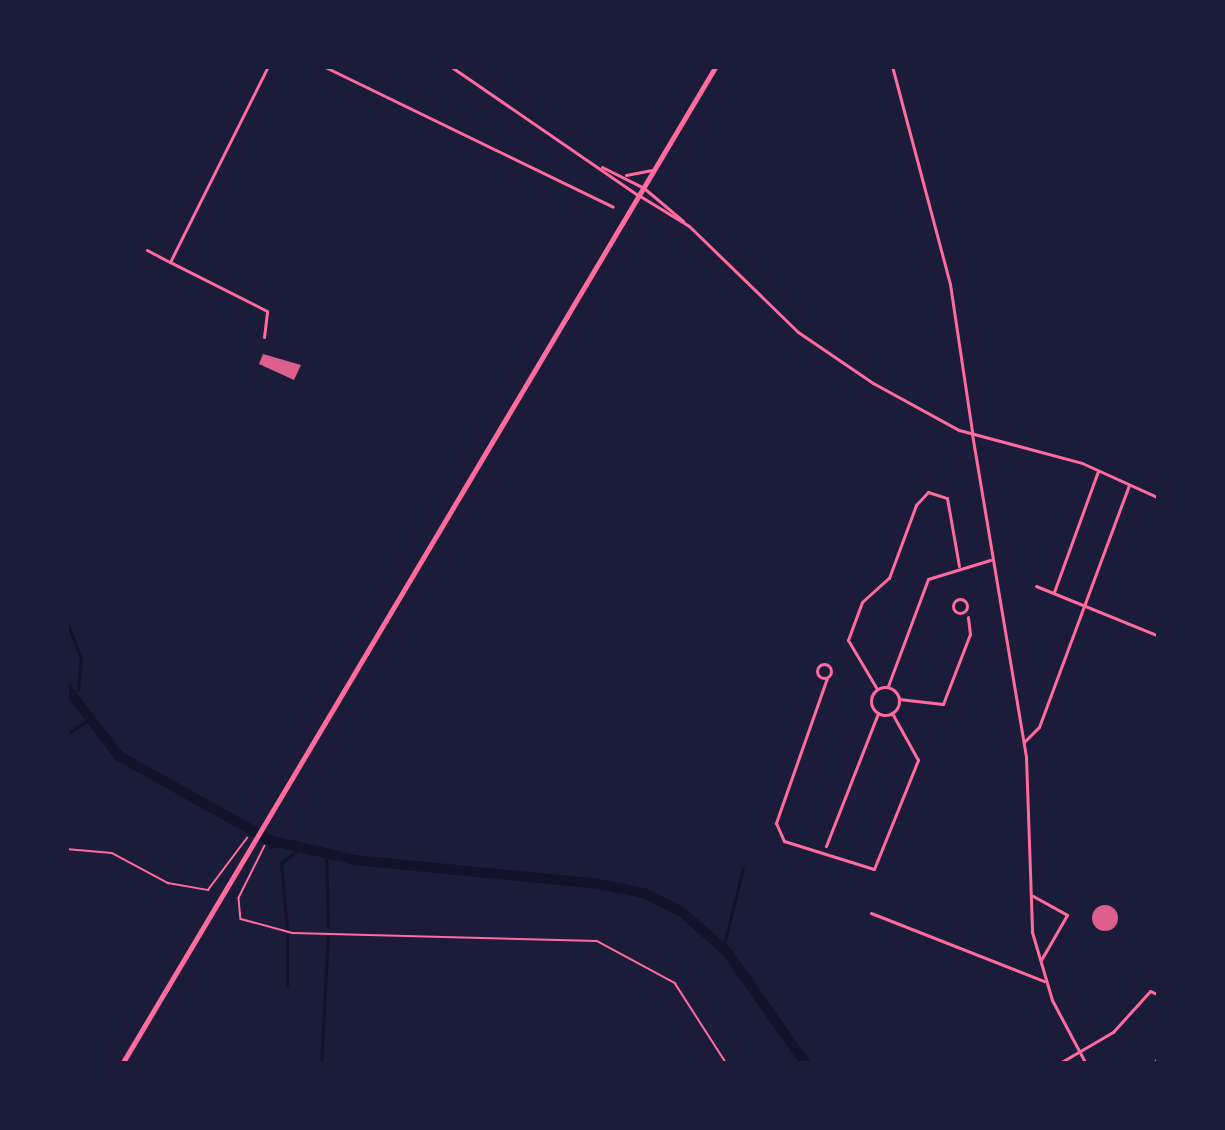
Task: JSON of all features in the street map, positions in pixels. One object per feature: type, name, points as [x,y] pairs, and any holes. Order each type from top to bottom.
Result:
[{"type":"main road","points":[[122,1064],[716,66]]},
{"type":"street","points":[[170,262],[268,66]]},
{"type":"street","points":[[323,66],[613,207]]},
{"type":"street","points":[[450,66],[689,226]]},
{"type":"street","points":[[892,66],[950,284],[1024,742],[1030,895],[1040,961],[1086,1064]]},
{"type":"street","points":[[595,164],[644,189],[798,332],[873,383],[972,434],[1098,469],[1159,498]]},
{"type":"street","points":[[624,175],[657,166]]},
{"type":"street","points":[[147,250],[267,311],[264,337]]},
{"type":"street","points":[[1054,593],[1098,469]]},
{"type":"street","points":[[1024,742],[1039,727],[1130,484]]},
{"type":"street","points":[[877,689],[848,640],[862,602],[889,578],[916,505],[928,492],[947,498],[959,566]]},
{"type":"street","points":[[888,686],[928,579],[992,559]]},
{"type":"street","points":[[1036,586],[1159,636]]},
{"type":"street","points":[[888,686],[899,699],[943,704],[970,634],[968,616]]},
{"type":"street","points":[[827,678],[776,823],[784,841],[825,848],[863,871],[880,861],[918,760],[892,713]]},
{"type":"street","points":[[878,713],[871,701],[877,689],[888,686]]},
{"type":"street","points":[[892,713],[899,699]]},
{"type":"street","points":[[825,848],[878,713]]},
{"type":"street","points":[[878,713],[892,713]]},
{"type":"street","points":[[1030,895],[1067,916],[1040,961]]},
{"type":"street","points":[[871,913],[1045,981]]},
{"type":"street","points":[[1058,1064],[1113,1032],[1150,991],[1159,994]]},
{"type":"street","points":[[1152,1064],[1159,1058]]},
{"type":"path","points":[[66,849],[112,853],[167,883],[208,890],[244,838]]},
{"type":"path","points":[[266,849],[239,898],[241,919],[293,933],[537,934],[617,947],[687,995],[727,1064]]},
{"type":"building","points":[[263,354],[301,365],[294,380],[259,364]]},
{"type":"building","points":[[1105,905],[1118,918],[1105,931],[1092,918]]},
{"type":"waterway","points":[[66,619],[81,659],[78,690]]},
{"type":"waterway","points":[[66,687],[119,756],[269,840],[355,860],[598,884],[644,893],[682,912],[727,952],[806,1064]]},
{"type":"waterway","points":[[77,697],[77,702]]},
{"type":"waterway","points":[[66,735],[89,719]]},
{"type":"waterway","points":[[271,847],[282,844]]},
{"type":"waterway","points":[[287,930],[281,863],[300,848]]},
{"type":"waterway","points":[[326,854],[328,926]]},
{"type":"waterway","points":[[723,948],[743,868]]},
{"type":"waterway","points":[[287,935],[287,985]]},
{"type":"waterway","points":[[321,1064],[328,935]]}]
